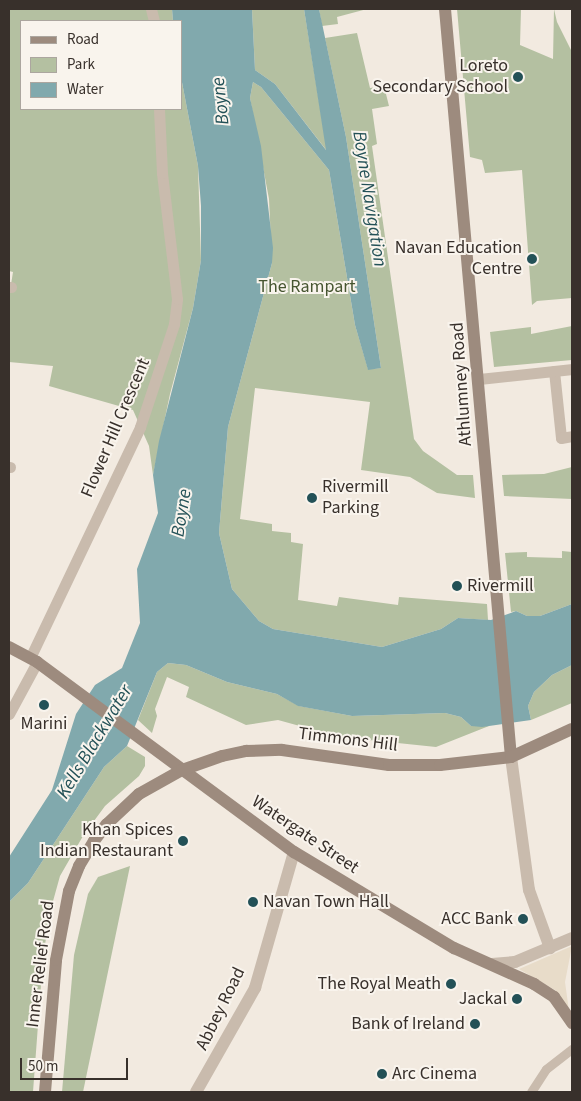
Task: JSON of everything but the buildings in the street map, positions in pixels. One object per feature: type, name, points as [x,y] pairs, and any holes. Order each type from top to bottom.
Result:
[{"type":"main road","name":"Athlumney Road","points":[[445,9],[480,379],[488,501],[511,757]]},
{"type":"main road","name":"Watergate Street","points":[[9,647],[33,660],[294,852],[396,915],[454,948],[492,964],[554,997],[572,1023]]},
{"type":"main road","name":"Timmons Hill","points":[[182,770],[222,756],[282,750],[389,765],[448,764],[511,757],[572,729]]},
{"type":"main road","name":"Inner Relief Road","points":[[45,1092],[61,922],[79,866],[107,824],[124,806],[152,786],[182,770]]},
{"type":"street","name":"Flower Hill Crescent","points":[[9,714],[140,427],[174,324],[177,299],[162,173],[159,110]]},
{"type":"street","points":[[480,379],[572,369]]},
{"type":"street","points":[[554,371],[561,438],[572,436]]},
{"type":"street","points":[[511,757],[529,890],[550,948]]},
{"type":"street","name":"Abbey Road","points":[[196,1092],[255,988],[294,852]]},
{"type":"street","points":[[492,964],[515,962],[572,938]]},
{"type":"street","points":[[531,1092],[546,1069],[572,1049]]},
{"type":"green space","points":[[9,9],[172,9],[173,20],[20,20],[20,110],[182,110],[182,82],[198,166],[201,260],[193,308],[170,394],[153,475],[149,446],[133,410],[49,386],[53,366],[9,362],[9,297],[13,272],[9,271]]},
{"type":"green space","points":[[252,9],[304,9],[327,151],[275,84],[255,70]]},
{"type":"green space","points":[[319,9],[367,9],[337,17],[338,24],[322,26]]},
{"type":"green space","name":"Loreto Secondary School","points":[[457,9],[521,9],[520,45],[553,59],[554,9],[557,22],[572,52],[572,298],[537,301],[532,305],[522,170],[485,173],[482,160],[470,157]]},
{"type":"green space","name":"The Rampart","points":[[357,33],[370,88],[384,86],[389,106],[372,109],[377,144],[372,146],[414,439],[423,451],[457,475],[473,475],[475,498],[437,493],[410,477],[361,470],[370,402],[255,388],[240,519],[272,524],[272,531],[291,533],[291,542],[303,544],[298,600],[337,606],[339,597],[398,605],[399,597],[487,604],[488,620],[458,618],[441,629],[382,647],[273,629],[259,621],[232,589],[219,533],[228,427],[272,263],[269,199],[250,98],[253,82],[261,87],[329,170],[355,325],[368,369],[381,368],[346,137],[325,38]]},
{"type":"green space","points":[[572,326],[572,360],[494,367],[490,332],[531,327],[531,334]]},
{"type":"green space","points":[[572,467],[572,499],[504,496],[502,475],[544,474]]},
{"type":"green space","points":[[562,551],[572,552],[572,604],[540,616],[527,616],[516,611],[511,612],[505,553],[527,552],[527,557],[562,558]]},
{"type":"green space","points":[[168,663],[186,665],[227,682],[277,694],[299,706],[352,716],[445,713],[461,717],[471,726],[489,726],[436,747],[340,737],[278,720],[246,725],[186,697],[189,687],[167,677],[155,709],[157,716],[152,733],[138,720],[157,672]]},
{"type":"green space","points":[[572,665],[572,703],[531,720],[528,706],[534,692],[552,675]]},
{"type":"green space","points":[[127,746],[145,757],[145,766],[139,776],[105,806],[83,836],[60,876],[50,912],[43,958],[33,1092],[9,1092],[9,902],[28,883],[104,767]]},
{"type":"green space","points":[[130,866],[83,1092],[62,1092],[74,955],[88,894],[98,877]]},
{"type":"shaded area","points":[[572,946],[565,982],[569,1011],[555,990],[519,969]]},
{"type":"water","points":[[172,9],[252,9],[255,70],[275,84],[326,150],[304,9],[319,9],[346,137],[381,368],[368,370],[355,325],[329,170],[261,87],[253,82],[250,98],[261,146],[273,248],[272,263],[228,427],[219,533],[232,589],[259,621],[273,629],[382,647],[441,629],[458,618],[491,620],[516,611],[527,616],[540,616],[572,604],[572,665],[552,675],[534,692],[528,706],[531,720],[482,727],[471,726],[461,717],[445,713],[352,716],[298,706],[277,694],[227,682],[186,665],[168,663],[157,672],[127,746],[104,767],[28,883],[9,902],[9,857],[52,790],[76,714],[95,685],[122,668],[140,623],[137,569],[158,513],[153,475],[159,441],[193,308],[201,260],[201,206],[198,166],[182,82],[182,20],[173,20]]},
{"type":"place","name":"Loreto Secondary School","points":[[518,77]]},
{"type":"place","name":"Navan Education Centre","points":[[532,259]]},
{"type":"place","name":"Rivermill Parking","points":[[312,498]]},
{"type":"place","name":"Rivermill","points":[[457,586]]},
{"type":"place","name":"Marini","points":[[44,705]]},
{"type":"place","name":"Khan Spices Indian Restaurant","points":[[183,841]]},
{"type":"place","name":"Navan Town Hall","points":[[253,902]]},
{"type":"place","name":"ACC Bank","points":[[523,919]]},
{"type":"place","name":"The Royal Meath","points":[[451,984]]},
{"type":"place","name":"Jackal","points":[[517,999]]},
{"type":"place","name":"Bank of Ireland","points":[[475,1024]]},
{"type":"place","name":"Arc Cinema","points":[[382,1074]]},
{"type":"water label","name":"Boyne","points":[[221,101]]},
{"type":"water label","name":"Boyne Navigation","points":[[369,199]]},
{"type":"water label","name":"Boyne","points":[[182,513]]},
{"type":"water label","name":"Kells Blackwater","points":[[95,742]]}]
